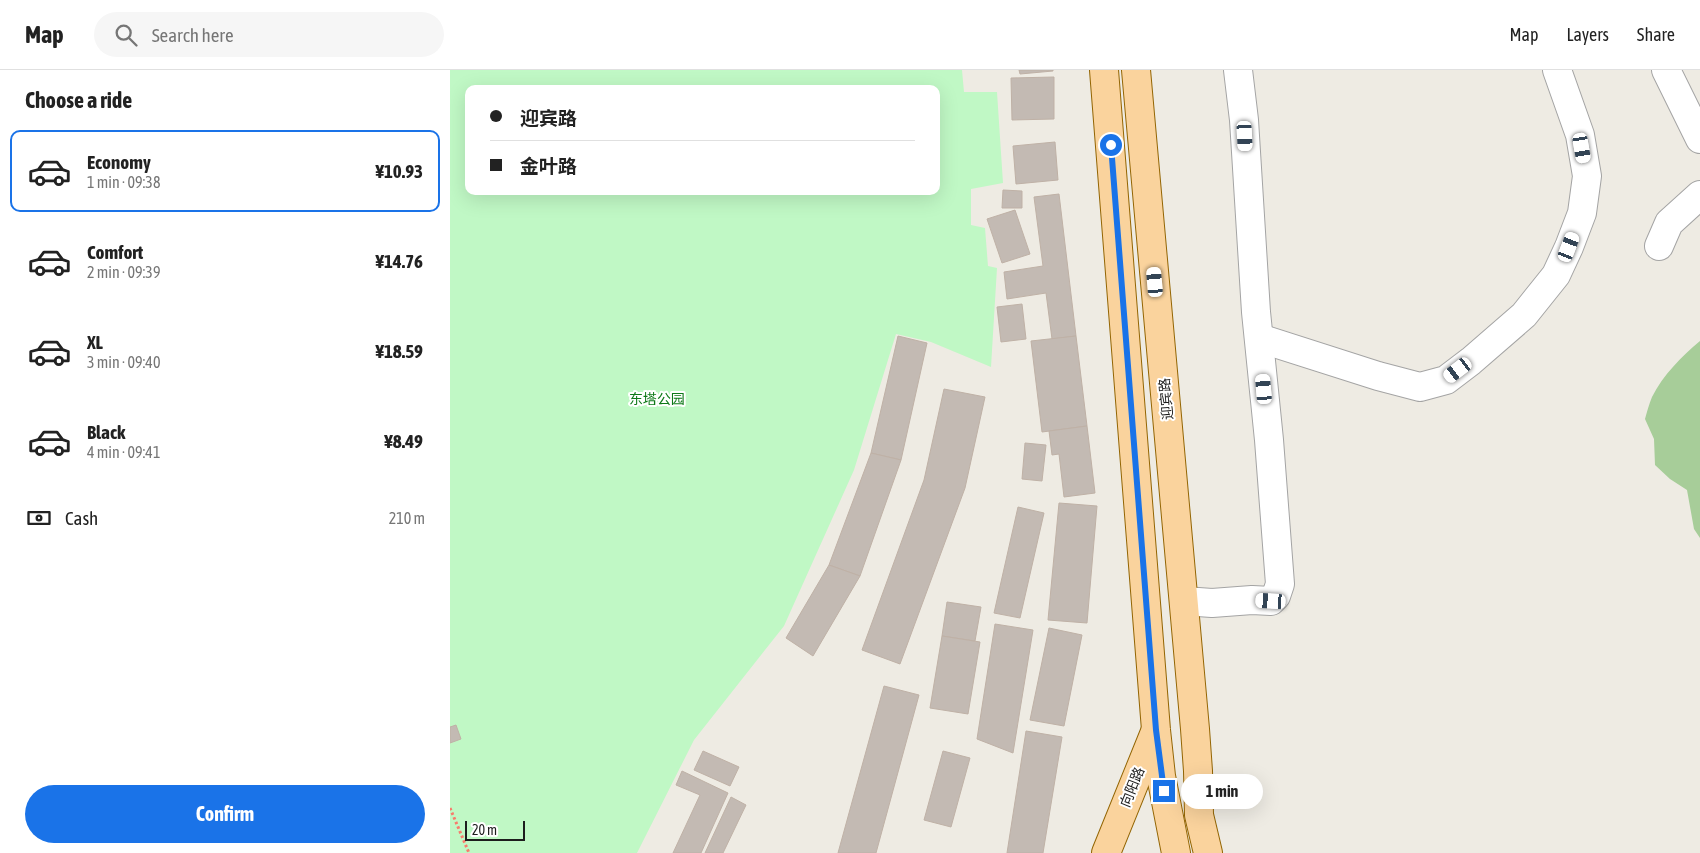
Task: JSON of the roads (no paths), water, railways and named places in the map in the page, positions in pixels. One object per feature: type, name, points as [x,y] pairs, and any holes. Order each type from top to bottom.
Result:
[{"type":"main road","points":[[1104,70],[1156,730],[1161,776],[1176,853]]},
{"type":"main road","name":"迎宾路","points":[[1136,70],[1195,728],[1199,815],[1208,853]]},
{"type":"main road","points":[[1156,730],[1195,728]]},
{"type":"main road","name":"向阳路","points":[[1106,853],[1156,730]]},
{"type":"street","points":[[1184,601],[1212,603],[1252,600],[1271,601],[1276,596],[1280,584],[1259,338],[1244,120],[1238,70]]},
{"type":"street","points":[[1259,338],[1370,374],[1420,387],[1446,380],[1510,327],[1529,309],[1556,275],[1582,213],[1588,176],[1580,135],[1557,70]]},
{"type":"street","points":[[1666,70],[1700,139]]},
{"type":"street","points":[[1659,246],[1669,223],[1700,194]]},
{"type":"park label","name":"东塔公园","points":[[657,399]]}]
